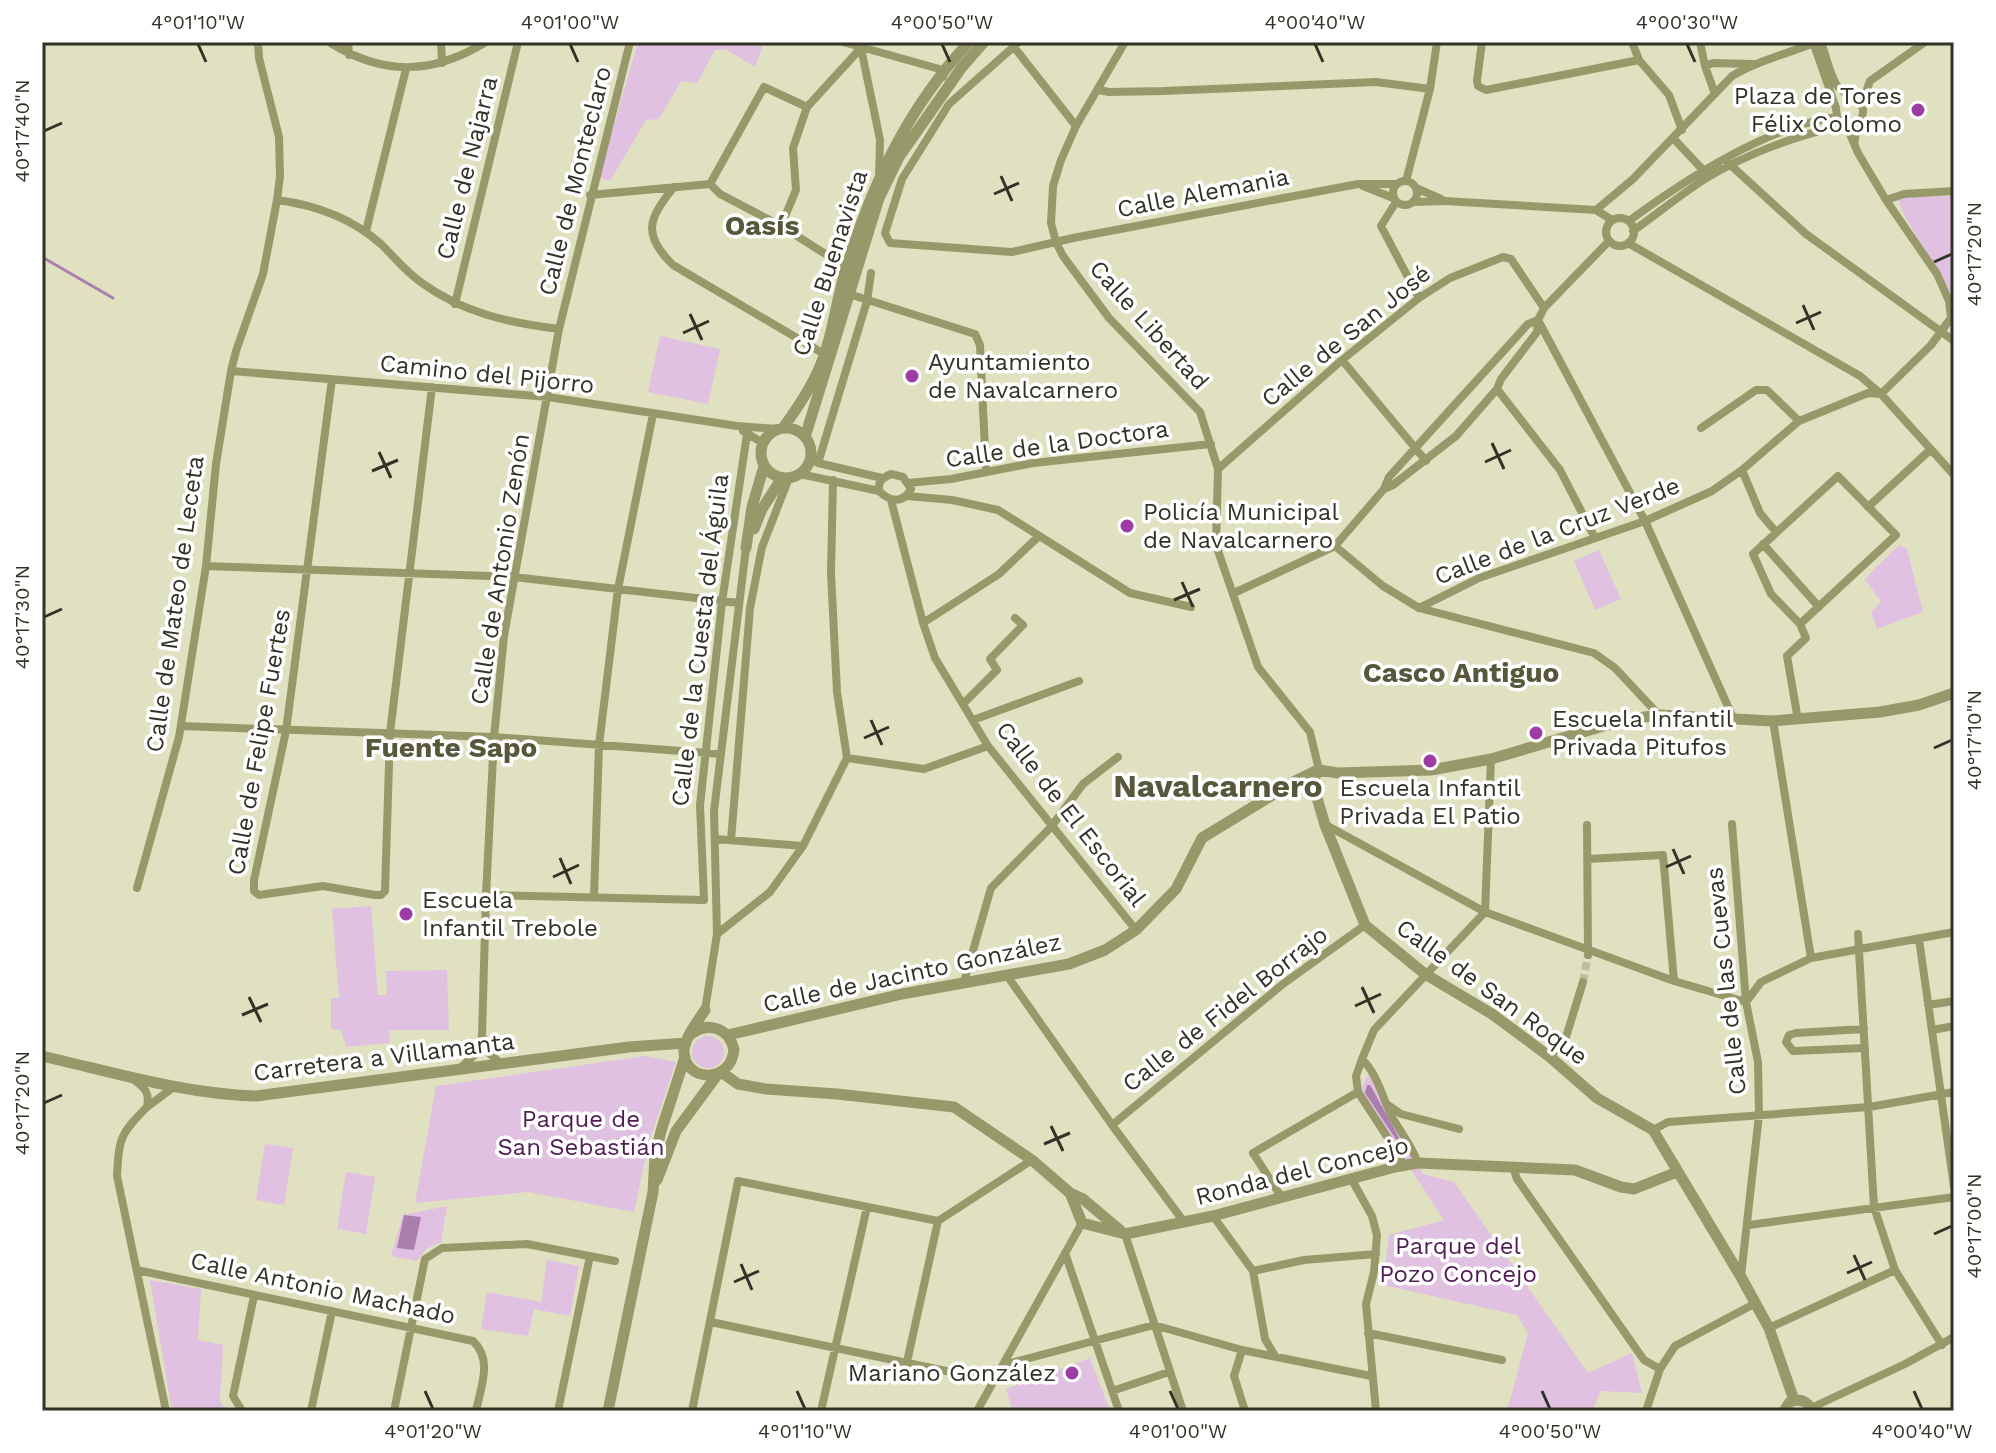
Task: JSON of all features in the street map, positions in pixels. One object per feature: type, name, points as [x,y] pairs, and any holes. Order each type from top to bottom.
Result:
[{"type":"street","name":"Calle de Mateo de Leceta","points":[[137,888],[181,726],[206,566],[216,464],[231,371],[263,274],[277,200],[279,137],[259,58],[258,42]]},
{"type":"street","points":[[329,42],[349,55],[374,64],[406,69],[442,63],[486,42]]},
{"type":"street","points":[[348,42],[349,55]]},
{"type":"street","points":[[441,42],[442,63]]},
{"type":"street","name":"Calle de Najarra","points":[[455,304],[518,42]]},
{"type":"street","name":"Calle de Monteclaro","points":[[548,397],[559,329],[630,42]]},
{"type":"street","points":[[843,42],[943,70]]},
{"type":"street","name":"Calle Buenavista","points":[[780,429],[802,400],[818,370],[846,267],[879,177],[896,141],[943,70],[969,42]]},
{"type":"street","name":"Calle Buenavista","points":[[805,437],[879,198],[899,157],[962,67],[984,42]]},
{"type":"street","name":"Calle Libertad","points":[[1125,42],[1076,126],[1061,160],[1053,186],[1051,223],[1056,242],[1109,318],[1200,412],[1218,469],[1216,545],[1258,667],[1310,732],[1319,770]]},
{"type":"street","points":[[1419,298],[1381,226],[1394,200],[1393,190],[1401,182],[1430,89],[1437,42]]},
{"type":"street","points":[[1482,42],[1478,86],[1486,90],[1639,60]]},
{"type":"street","points":[[1632,42],[1639,60],[1669,95],[1682,130]]},
{"type":"street","points":[[1700,42],[1715,94]]},
{"type":"street","points":[[1596,210],[1674,139],[1732,76],[1753,64],[1813,42],[1836,112],[1886,200],[1937,274],[1949,301],[1951,318],[1941,332],[1881,394]]},
{"type":"street","points":[[1821,42],[1837,86],[1861,105]]},
{"type":"street","points":[[1856,149],[1855,130],[1862,116],[1861,105],[1870,81],[1925,42]]},
{"type":"street","points":[[1017,44],[1076,126]]},
{"type":"street","name":"Calle Buenavista","points":[[885,233],[902,179],[949,104],[1017,44]]},
{"type":"street","points":[[781,226],[796,190],[793,148],[807,107],[861,48]]},
{"type":"street","points":[[861,48],[880,140],[879,177]]},
{"type":"street","points":[[1705,66],[1713,63],[1753,64]]},
{"type":"street","points":[[366,231],[406,69]]},
{"type":"street","name":"Calle Buenavista","points":[[899,157],[903,142],[943,79],[943,70]]},
{"type":"street","points":[[1099,90],[1150,91],[1376,82],[1430,89]]},
{"type":"street","points":[[710,184],[764,87],[807,107]]},
{"type":"street","points":[[1628,243],[1633,231],[1728,162],[1814,119],[1836,112],[1843,100],[1850,98]]},
{"type":"street","points":[[1629,221],[1703,170],[1813,132],[1858,123]]},
{"type":"street","points":[[1674,139],[1703,170]]},
{"type":"street","points":[[1728,162],[1806,234],[1954,341]]},
{"type":"street","points":[[1401,182],[1445,201]]},
{"type":"street","name":"Calle Alemania","points":[[885,233],[890,243],[1003,253],[1358,184],[1401,182]]},
{"type":"street","points":[[590,195],[710,184],[720,194],[781,226],[846,267]]},
{"type":"street","points":[[1358,184],[1401,205],[1445,201],[1596,210],[1612,220]]},
{"type":"street","points":[[674,187],[660,205],[652,226],[656,249],[673,265],[824,354]]},
{"type":"street","points":[[1413,202],[1417,195],[1416,188]]},
{"type":"street","points":[[1886,200],[1904,194],[1954,191]]},
{"type":"street","points":[[277,200],[308,204],[366,231],[413,276],[455,304],[516,323],[559,329]]},
{"type":"street","points":[[1633,231],[1629,221],[1621,218],[1612,220],[1606,228],[1606,236],[1619,246],[1628,243],[1860,376],[1881,394],[1954,475]]},
{"type":"street","points":[[1384,489],[1456,436],[1497,389],[1501,379],[1537,332],[1544,308],[1609,241]]},
{"type":"street","name":"Calle de San José","points":[[1218,469],[1342,360],[1419,298],[1450,278],[1503,257],[1511,259],[1544,308]]},
{"type":"street","name":"Calle Buenavista","points":[[814,460],[867,301],[871,273]]},
{"type":"street","points":[[849,294],[975,334],[980,345],[986,471]]},
{"type":"street","points":[[1234,593],[1335,546],[1384,489],[1389,477],[1528,324],[1538,320]]},
{"type":"street","points":[[1538,320],[1645,521],[1734,720]]},
{"type":"street","points":[[1342,360],[1426,461]]},
{"type":"street","points":[[1488,368],[1501,379]]},
{"type":"street","name":"Camino del Pijorro","points":[[231,371],[548,397],[737,426],[780,429]]},
{"type":"street","name":"Calle de Felipe Fuertes","points":[[332,379],[286,731],[254,880],[255,893],[323,886],[381,895],[385,891],[390,733]]},
{"type":"street","points":[[390,733],[432,387]]},
{"type":"street","points":[[1497,389],[1560,470],[1595,538]]},
{"type":"street","points":[[1701,428],[1756,390],[1767,390],[1799,421]]},
{"type":"street","name":"Calle de la Cruz Verde","points":[[1419,608],[1479,578],[1645,521],[1712,491],[1742,470],[1799,421],[1868,393],[1881,394]]},
{"type":"street","name":"Calle de Antonio Zenón","points":[[482,1035],[494,737],[504,636],[548,397]]},
{"type":"street","points":[[486,895],[594,896],[599,745],[618,589],[653,414]]},
{"type":"street","points":[[737,426],[763,443]]},
{"type":"street","points":[[814,460],[805,437],[795,430],[780,429],[768,435],[763,443],[761,458],[772,474],[833,480],[879,491],[891,500],[900,500],[911,489],[903,477],[891,474],[882,478],[878,484],[879,491]]},
{"type":"street","name":"Calle de la Cuesta del Águila","points":[[594,896],[704,900],[700,805],[722,602],[747,434]]},
{"type":"street","name":"Calle de la Doctora","points":[[908,483],[951,479],[1033,463],[1211,444]]},
{"type":"street","points":[[1868,507],[1930,450]]},
{"type":"street","points":[[790,477],[814,460]]},
{"type":"street","points":[[814,460],[882,478]]},
{"type":"street","name":"Calle de la Cuesta del Águila","points":[[688,1039],[705,1010],[717,934],[714,811],[752,507],[764,466]]},
{"type":"street","points":[[1742,470],[1760,513],[1776,532]]},
{"type":"street","points":[[1798,720],[1787,656],[1806,638],[1800,624],[1771,594],[1753,554],[1838,476],[1896,535],[1800,624]]},
{"type":"street","name":"Calle de la Cuesta del Águila","points":[[748,544],[762,509],[790,477]]},
{"type":"street","name":"Calle de la Cuesta del Águila","points":[[731,840],[747,639],[762,547],[790,477]]},
{"type":"street","points":[[951,479],[952,500]]},
{"type":"street","points":[[717,934],[770,892],[803,846],[847,758],[837,692],[831,573],[833,480]]},
{"type":"street","points":[[907,496],[952,500],[998,510],[1130,593],[1191,607]]},
{"type":"street","name":"Calle de El Escorial","points":[[891,500],[935,658],[988,746],[1136,930]]},
{"type":"street","points":[[923,623],[999,574],[1039,536]]},
{"type":"street","name":"Calle de la Cuesta del Águila","points":[[748,544],[762,547]]},
{"type":"street","points":[[1763,544],[1819,607]]},
{"type":"street","points":[[1335,546],[1383,586],[1419,608],[1594,653],[1615,668],[1659,715]]},
{"type":"street","points":[[206,566],[514,577],[739,603]]},
{"type":"street","points":[[1015,618],[1031,632]]},
{"type":"street","points":[[963,704],[997,670],[990,659],[1023,625]]},
{"type":"street","name":"Calle de la Cuesta del Águila","points":[[734,637],[747,639]]},
{"type":"street","points":[[973,720],[1079,681]]},
{"type":"street","name":"Calle de la Cuesta del Águila","points":[[728,691],[742,693]]},
{"type":"street","points":[[1319,770],[1338,773],[1431,770],[1491,759],[1624,720],[1659,715],[1798,720],[1880,712],[1919,705],[1954,693]]},
{"type":"street","points":[[1773,721],[1811,958]]},
{"type":"street","points":[[181,726],[494,737],[721,754]]},
{"type":"street","name":"Calle de la Cuesta del Águila","points":[[723,731],[739,733]]},
{"type":"street","points":[[847,758],[924,769],[988,746]]},
{"type":"street","points":[[964,982],[991,888],[1051,827],[1083,784],[1118,757]]},
{"type":"street","points":[[1403,1165],[1358,1092],[1356,1076],[1374,1030],[1485,912],[1491,759]]},
{"type":"street","name":"Calle de San Roque","points":[[1319,770],[1312,781],[1325,825],[1365,925],[1425,974],[1492,1014],[1550,1057],[1597,1098],[1653,1130],[1769,1328],[1794,1400]]},
{"type":"street","name":"Calle de Jacinto González","points":[[728,1035],[964,982],[1008,977],[1069,964],[1105,950],[1136,930],[1176,889],[1202,838],[1297,780],[1319,770]]},
{"type":"street","name":"Calle de las Cuevas","points":[[1732,824],[1746,1002],[1758,1062],[1759,1115],[1741,1277]]},
{"type":"street","points":[[1325,825],[1485,912],[1589,952],[1746,1002],[1761,982],[1811,958],[1954,932]]},
{"type":"street","points":[[1587,825],[1589,952]]},
{"type":"street","points":[[716,839],[803,846]]},
{"type":"street","points":[[1588,859],[1663,855],[1674,981]]},
{"type":"street","name":"Calle de Fidel Borrajo","points":[[1112,1125],[1283,984],[1365,925]]},
{"type":"street","points":[[1858,934],[1874,1207],[1895,1270],[1942,1345]]},
{"type":"street","points":[[1919,939],[1954,1187]]},
{"type":"street","points":[[1008,977],[1184,1222]]},
{"type":"street","points":[[1550,1057],[1566,1037],[1583,982]]},
{"type":"street","points":[[1928,1005],[1954,1001]]},
{"type":"street","points":[[653,1192],[676,1131],[733,1056],[728,1035],[714,1027],[705,1010]]},
{"type":"street","points":[[1932,1030],[1954,1026]]},
{"type":"street","points":[[608,1411],[653,1192],[655,1156],[661,1131],[688,1039],[697,1030],[714,1027]]},
{"type":"street","points":[[1864,1029],[1796,1033],[1789,1035],[1786,1042],[1793,1051],[1865,1048]]},
{"type":"street","points":[[482,1035],[487,1051],[501,1064]]},
{"type":"street","points":[[457,1071],[479,1051],[482,1035]]},
{"type":"street","name":"Carretera a Villamanta","points":[[42,1056],[229,1096],[256,1096],[688,1039]]},
{"type":"street","points":[[685,1057],[689,1065],[702,1075],[720,1073],[738,1084],[954,1107],[1032,1160],[1125,1234],[1183,1411]]},
{"type":"street","points":[[1362,1059],[1372,1069],[1418,1163]]},
{"type":"street","points":[[129,1077],[146,1089],[149,1097],[147,1107]]},
{"type":"street","points":[[166,1411],[117,1176],[119,1142],[129,1125],[177,1085]]},
{"type":"street","points":[[1282,1198],[1253,1153],[1358,1092]]},
{"type":"street","points":[[1653,1130],[1668,1122],[1869,1107],[1954,1092]]},
{"type":"street","points":[[1387,1105],[1401,1114],[1459,1129]]},
{"type":"street","points":[[692,1411],[738,1181],[938,1221],[1032,1160]]},
{"type":"street","name":"Ronda del Concejo","points":[[1125,1234],[1213,1216],[1418,1163],[1575,1170],[1634,1189],[1677,1172]]},
{"type":"street","points":[[1513,1167],[1517,1179],[1644,1360],[1660,1369]]},
{"type":"street","points":[[1352,1180],[1372,1216],[1377,1235],[1372,1285],[1366,1304],[1376,1411]]},
{"type":"street","points":[[1070,1193],[1082,1223]]},
{"type":"street","points":[[1749,1225],[1954,1197]]},
{"type":"street","points":[[821,1411],[867,1207]]},
{"type":"street","points":[[1213,1216],[1253,1271],[1265,1339],[1275,1356]]},
{"type":"street","points":[[907,1362],[938,1221]]},
{"type":"street","points":[[1082,1223],[1125,1234]]},
{"type":"street","points":[[977,1411],[1082,1223]]},
{"type":"street","points":[[394,1411],[425,1259],[442,1248],[527,1244],[615,1261]]},
{"type":"street","points":[[1065,1253],[1119,1411]]},
{"type":"street","points":[[1253,1271],[1304,1260],[1376,1254]]},
{"type":"street","points":[[558,1411],[590,1256]]},
{"type":"street","name":"Calle Antonio Machado","points":[[137,1270],[473,1341],[482,1349],[485,1363],[476,1411]]},
{"type":"street","points":[[1769,1328],[1895,1270]]},
{"type":"street","points":[[242,1411],[233,1396],[254,1296]]},
{"type":"street","points":[[1646,1411],[1660,1369],[1675,1346],[1754,1304]]},
{"type":"street","points":[[311,1411],[332,1311]]},
{"type":"street","points":[[711,1322],[994,1381]]},
{"type":"street","points":[[1003,1365],[1154,1325],[1242,1350],[1371,1376]]},
{"type":"street","points":[[1368,1333],[1502,1360]]},
{"type":"street","points":[[1784,1411],[1787,1404],[1794,1400],[1806,1402],[1811,1410],[1954,1337]]},
{"type":"street","points":[[1242,1350],[1234,1376],[1245,1411]]},
{"type":"street","points":[[1112,1391],[1169,1372]]},
{"type":"green space","points":[[638,42],[764,42],[755,67],[725,49],[715,50],[697,83],[681,81],[659,119],[646,120],[610,181],[599,177]]},
{"type":"green space","points":[[1954,196],[1954,299],[1904,215],[1897,197]]},
{"type":"green space","points":[[660,336],[720,349],[708,404],[648,392]]},
{"type":"green space","points":[[1899,545],[1907,549],[1923,612],[1877,629],[1871,612],[1881,602],[1865,579]]},
{"type":"green space","points":[[1599,550],[1621,599],[1595,610],[1574,561]]},
{"type":"green space","points":[[371,906],[378,995],[387,995],[386,971],[447,970],[449,1030],[389,1030],[390,1043],[346,1047],[341,1030],[331,1029],[331,998],[339,998],[332,909]]},
{"type":"green space","points":[[708,1036],[719,1041],[724,1052],[719,1063],[708,1068],[697,1063],[692,1052],[697,1041]]},
{"type":"green space","name":"Parque de San Sebastián","points":[[645,1056],[676,1062],[649,1142],[634,1212],[528,1192],[415,1203],[436,1086]]},
{"type":"green space","name":"Parque del Pozo Concejo","points":[[1368,1074],[1423,1174],[1454,1182],[1588,1373],[1632,1353],[1642,1393],[1600,1391],[1593,1411],[1507,1411],[1528,1333],[1517,1315],[1383,1285],[1389,1235],[1444,1220],[1367,1102],[1361,1089]]},
{"type":"green space","points":[[265,1144],[293,1148],[284,1205],[256,1200]]},
{"type":"green space","points":[[346,1172],[375,1177],[366,1234],[337,1229]]},
{"type":"green space","points":[[447,1206],[441,1242],[426,1249],[417,1261],[391,1256],[403,1215]]},
{"type":"green space","points":[[547,1260],[579,1266],[570,1316],[534,1309],[528,1336],[481,1329],[487,1292],[541,1302]]},
{"type":"green space","points":[[150,1280],[201,1289],[198,1340],[223,1345],[220,1401],[226,1411],[172,1411]]},
{"type":"green space","name":"Mariano González","points":[[1090,1358],[1110,1411],[1013,1411],[1006,1389]]},
{"type":"shaded area","points":[[1367,1085],[1373,1090],[1406,1151],[1365,1093]]},
{"type":"shaded area","points":[[404,1215],[421,1217],[414,1250],[397,1248]]},
{"type":"waterway","points":[[42,257],[113,298]]},
{"type":"tunnel","points":[[1583,982],[1588,955]]},
{"type":"place","name":"Plaza de Tores Félix Colomo","points":[[1918,110]]},
{"type":"place","name":"Ayuntamiento de Navalcarnero","points":[[912,376]]},
{"type":"place","name":"Policía Municipal de Navalcarnero","points":[[1127,526]]},
{"type":"place","name":"Escuela Infantil Privada Pitufos","points":[[1536,733]]},
{"type":"place","name":"Escuela Infantil Privada El Patio","points":[[1430,761]]},
{"type":"place","name":"Escuela Infantil Trebole","points":[[406,914]]},
{"type":"place","name":"Mariano González","points":[[1072,1373]]},
{"type":"district","name":"Oasís","points":[[762,225]]},
{"type":"district","name":"Casco Antiguo","points":[[1461,672]]},
{"type":"district","name":"Fuente Sapo","points":[[451,747]]},
{"type":"district","name":"Navalcarnero","points":[[1218,786]]}]
